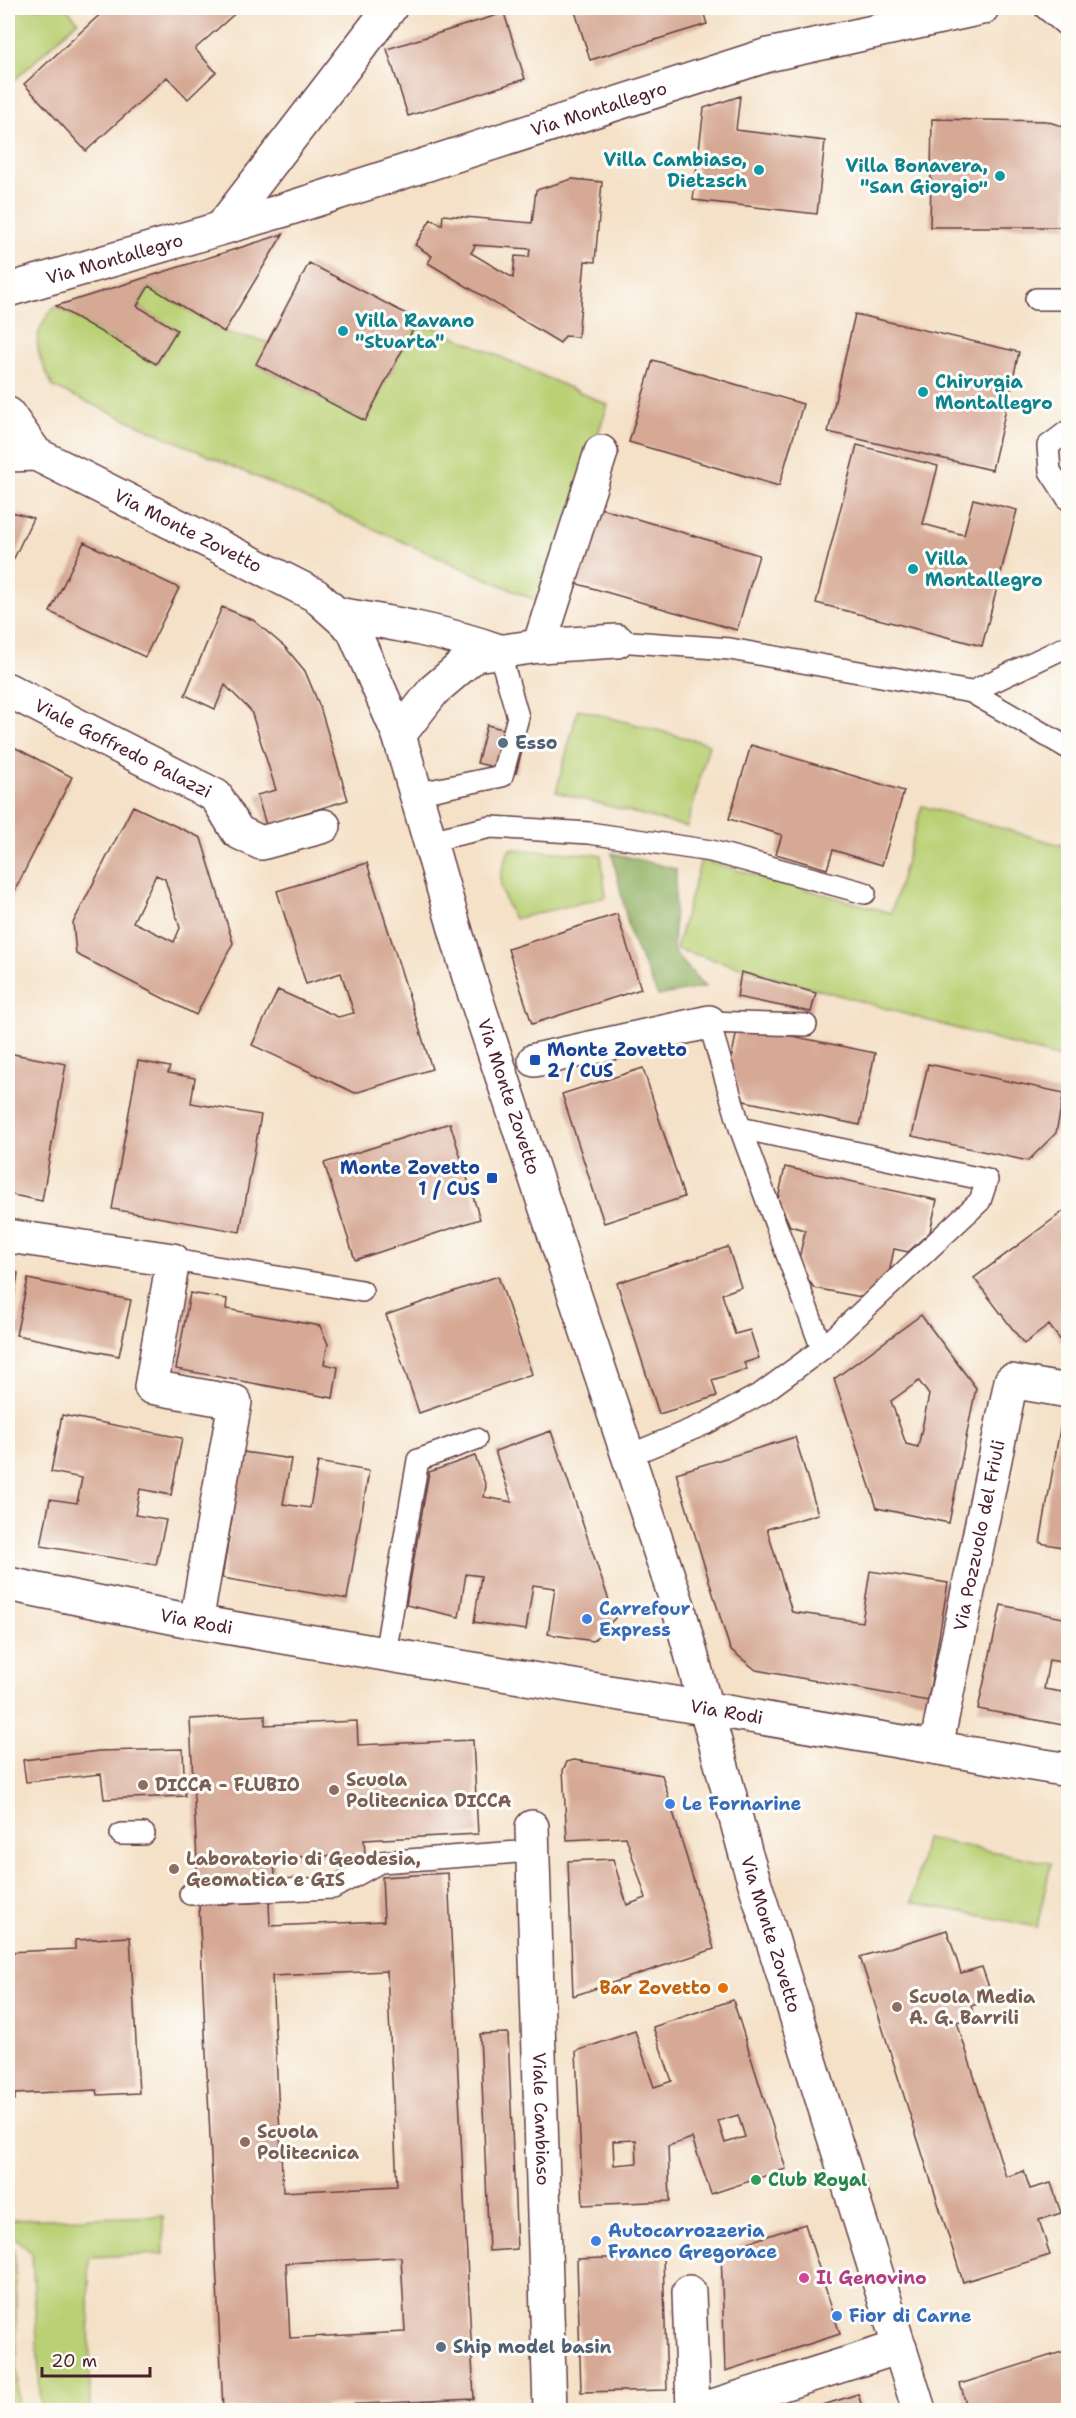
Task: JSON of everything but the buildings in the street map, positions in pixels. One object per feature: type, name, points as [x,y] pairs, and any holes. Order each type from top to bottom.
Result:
[{"type":"street","points":[[220,228],[390,8]]},
{"type":"street","name":"Via Montallegro","points":[[8,290],[220,228],[768,55],[982,8]]},
{"type":"street","name":"Via Monte Zovetto","points":[[8,414],[22,455],[315,595],[353,629],[399,735],[472,988],[678,1606],[746,1855],[919,2410]]},
{"type":"street","points":[[539,646],[601,452]]},
{"type":"street","points":[[337,615],[405,624],[456,636],[499,651]]},
{"type":"street","points":[[399,735],[434,690],[475,655],[539,646],[617,641]]},
{"type":"street","name":"Viale Goffredo Palazzi","points":[[8,690],[216,796],[238,832],[261,843],[324,826]]},
{"type":"street","name":"Via Monte Zovetto","points":[[535,1060],[709,1022]]},
{"type":"street","points":[[8,1236],[173,1260],[151,1387],[235,1402],[196,1622]]},
{"type":"street","name":"Via Pozzuolo del Friuli","points":[[936,1748],[1011,1381],[1068,1391]]},
{"type":"street","name":"Via Rodi","points":[[8,1584],[196,1622],[1068,1770]]},
{"type":"street","name":"Viale Cambiaso","points":[[533,1839],[550,2410]]},
{"type":"street","points":[[689,2292],[693,2410]]},
{"type":"street","points":[[700,2410],[900,2347]]},
{"type":"lane","points":[[1045,8],[1068,27]]},
{"type":"lane","points":[[1036,299],[1068,299]]},
{"type":"lane","points":[[1068,431],[1048,446],[1050,471],[1068,499]]},
{"type":"lane","points":[[617,641],[730,649],[971,692],[1068,748]]},
{"type":"lane","points":[[971,692],[1068,646]]},
{"type":"lane","points":[[415,794],[502,776],[518,717],[499,651]]},
{"type":"lane","points":[[428,841],[491,827],[589,833],[711,851],[865,893]]},
{"type":"lane","points":[[709,1022],[740,1128],[822,1349]]},
{"type":"lane","name":"Via Monte Zovetto","points":[[709,1022],[806,1025]]},
{"type":"lane","points":[[628,1456],[716,1418],[762,1393],[822,1349],[980,1201],[987,1180],[740,1128]]},
{"type":"lane","points":[[173,1260],[362,1291]]},
{"type":"lane","points":[[385,1654],[418,1460],[476,1439]]},
{"type":"lane","points":[[122,1834],[144,1834]]},
{"type":"lane","points":[[190,1894],[333,1888],[380,1862],[533,1839]]},
{"type":"green space","points":[[8,8],[66,8],[78,21],[8,86]]},
{"type":"green space","points":[[149,286],[224,332],[268,342],[257,365],[365,421],[418,320],[608,405],[539,602],[53,387],[39,354],[38,336],[47,317],[56,306],[156,364],[177,330],[137,306]]},
{"type":"green space","points":[[578,709],[709,744],[687,827],[556,792]]},
{"type":"green space","points":[[922,806],[1068,847],[1068,1027],[1060,1058],[676,949],[701,860],[891,913]]},
{"type":"green space","points":[[510,849],[601,855],[606,897],[514,919],[502,892],[501,884],[502,869]]},
{"type":"green space","points":[[612,853],[676,869],[673,951],[705,987],[658,996],[631,937]]},
{"type":"green space","points":[[925,1838],[1051,1863],[1037,1927],[912,1902]]},
{"type":"green space","points":[[163,2216],[164,2254],[89,2257],[90,2410],[41,2410],[32,2253],[8,2232],[8,2220]]},
{"type":"green space","points":[[8,2243],[15,2250],[18,2410],[8,2410]]},
{"type":"place","name":"Villa Cambiaso, Dietzsch","points":[[759,170]]},
{"type":"place","name":"Villa Bonavera, \"San Giorgio\"","points":[[1000,176]]},
{"type":"place","name":"Villa Ravano \"Stuarta\"","points":[[343,331]]},
{"type":"place","name":"Chirurgia Montallegro","points":[[923,392]]},
{"type":"place","name":"Villa Montallegro","points":[[913,569]]},
{"type":"place","name":"Esso","points":[[503,743]]},
{"type":"place","name":"Monte Zovetto 2 / CUS","points":[[535,1060]]},
{"type":"place","name":"Monte Zovetto 1 / CUS","points":[[492,1178]]},
{"type":"place","name":"Carrefour Express","points":[[587,1619]]},
{"type":"place","name":"DICCA - FLUBIO","points":[[143,1785]]},
{"type":"place","name":"Scuola Politecnica DICCA","points":[[334,1790]]},
{"type":"place","name":"Le Fornarine","points":[[670,1804]]},
{"type":"place","name":"Laboratorio di Geodesia, Geomatica e GIS","points":[[174,1869]]},
{"type":"place","name":"Bar Zovetto","points":[[723,1988]]},
{"type":"place","name":"Scuola Media A. G. Barrili","points":[[897,2007]]},
{"type":"place","name":"Scuola Politecnica","points":[[245,2142]]},
{"type":"place","name":"Club Royal","points":[[756,2180]]},
{"type":"place","name":"Autocarrozzeria Franco Gregorace","points":[[596,2241]]},
{"type":"place","name":"Il Genovino","points":[[804,2278]]},
{"type":"place","name":"Fior di Carne","points":[[837,2316]]},
{"type":"place","name":"Ship model basin","points":[[441,2347]]}]
